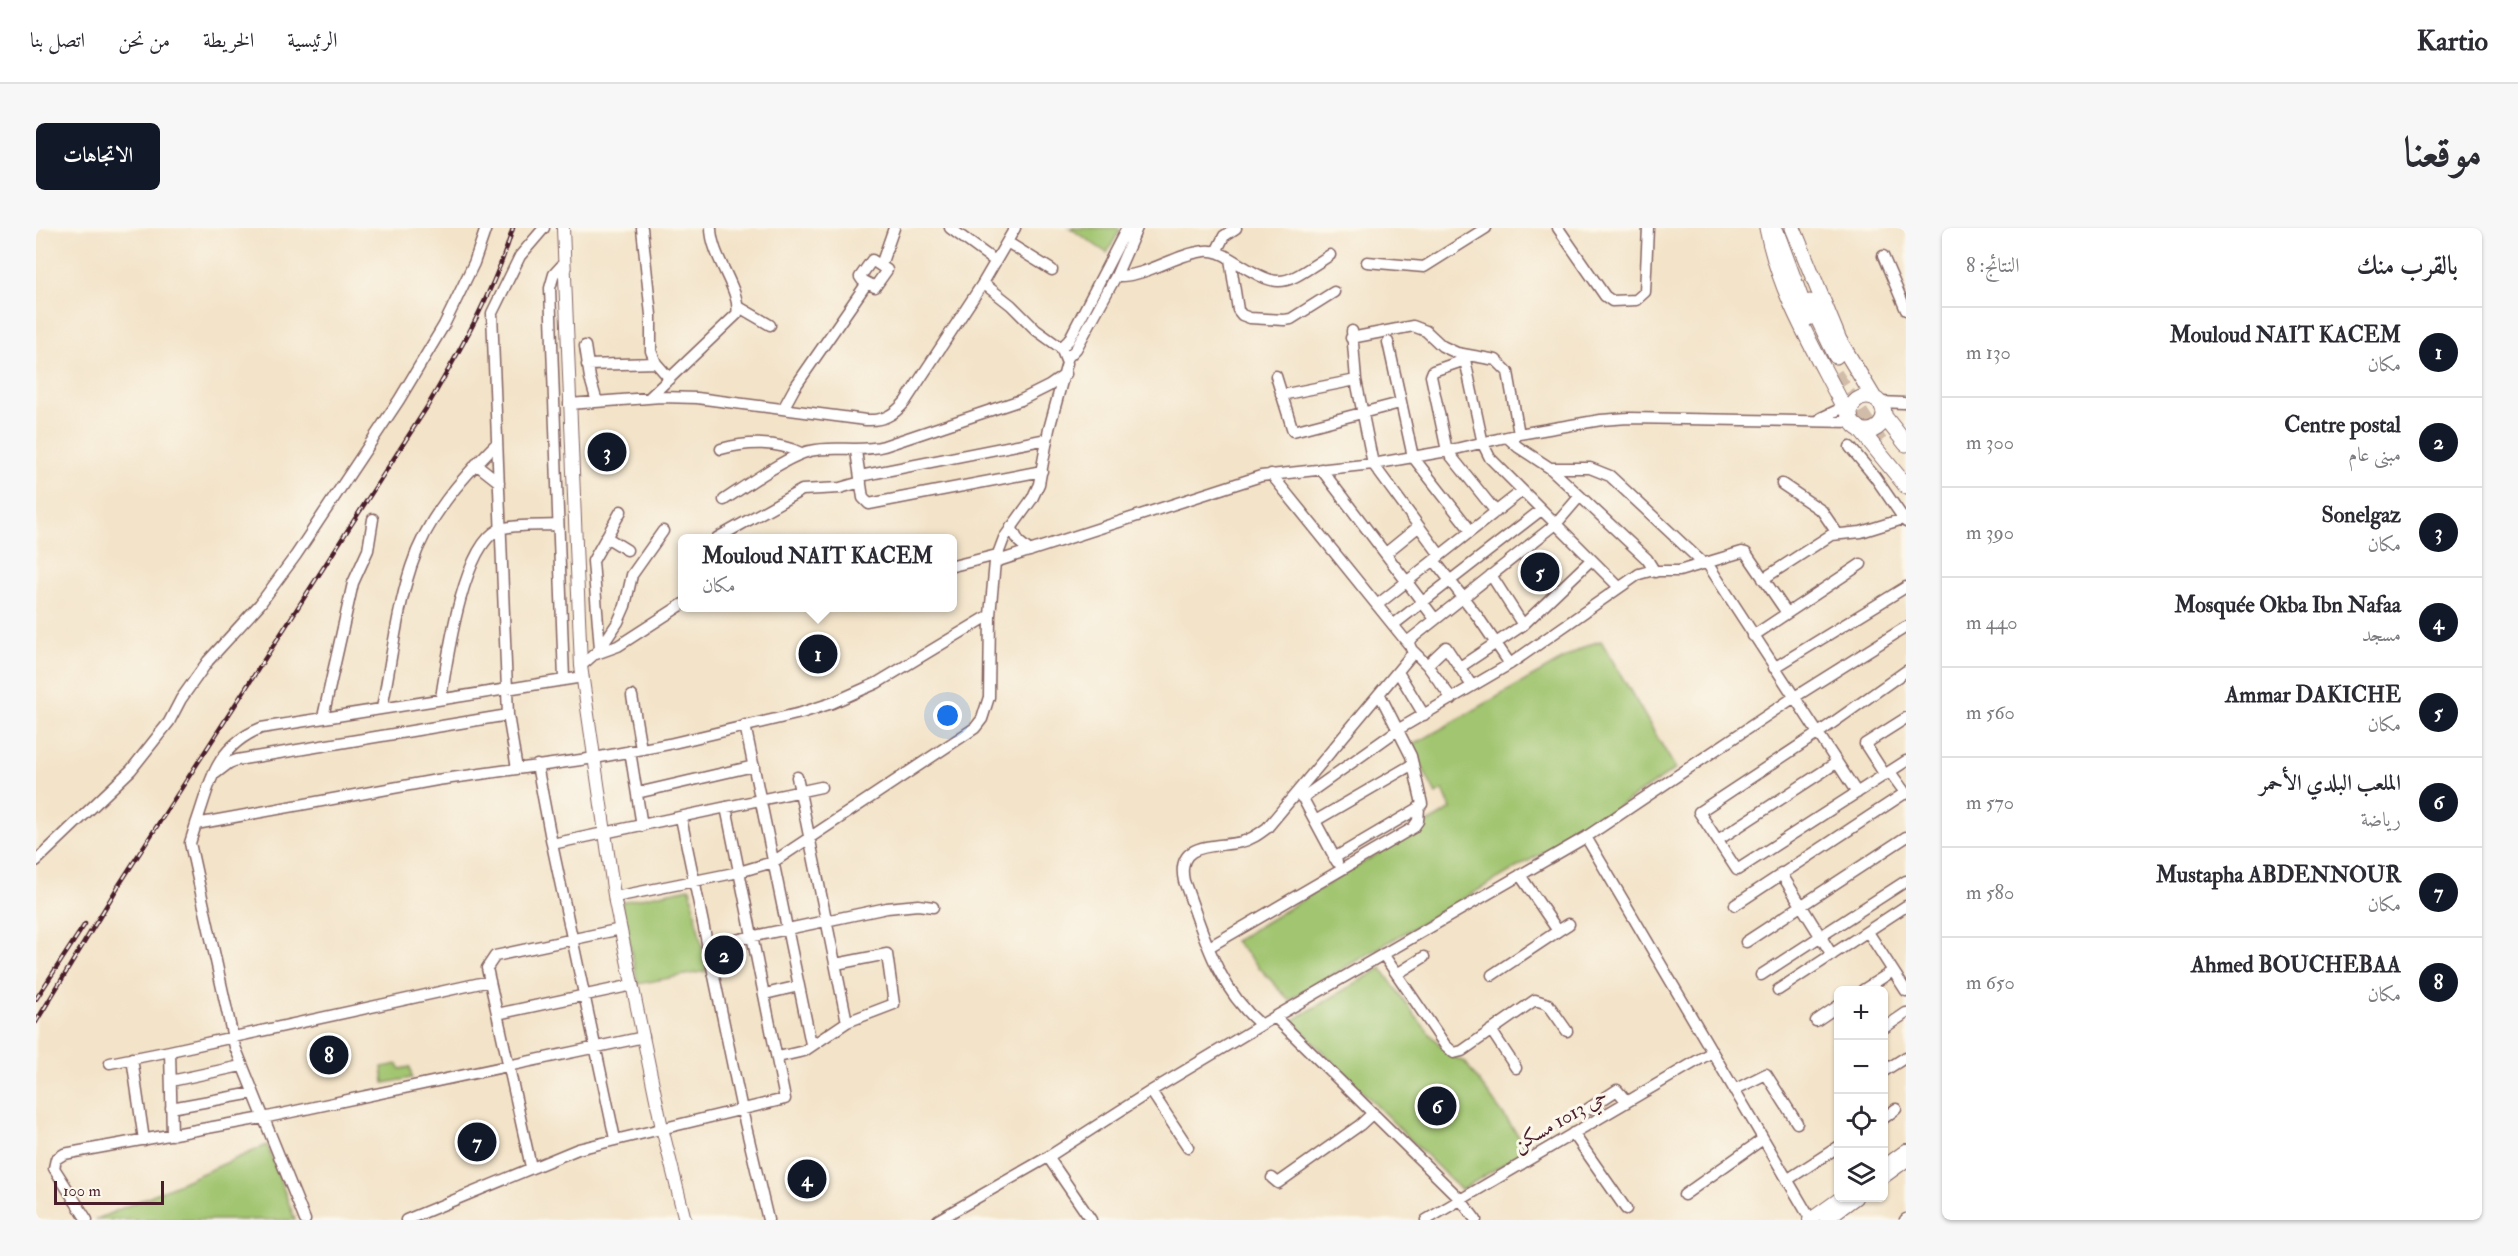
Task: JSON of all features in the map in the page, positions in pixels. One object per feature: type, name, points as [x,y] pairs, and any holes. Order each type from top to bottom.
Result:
[{"type":"highway","points":[[1767,228],[1772,252],[1787,297],[1852,415],[1906,486]]},
{"type":"highway","points":[[1775,228],[1802,305],[1840,371],[1835,355],[1813,310],[1786,228]]},
{"type":"highway","points":[[1793,228],[1839,340],[1880,407],[1906,444]]},
{"type":"highway","points":[[1852,415],[1864,397],[1880,407]]},
{"type":"highway","points":[[1852,415],[1865,430],[1876,428],[1880,407]]},
{"type":"highway","points":[[1906,458],[1884,440],[1906,475]]},
{"type":"main road","points":[[563,228],[582,671],[621,929],[662,1128],[686,1220]]},
{"type":"main road","points":[[554,379],[568,378]]},
{"type":"main road","points":[[1888,1163],[1906,1150]]},
{"type":"main road","points":[[1888,1175],[1906,1161]]},
{"type":"main road","points":[[1810,1220],[1834,1202]]},
{"type":"main road","points":[[1826,1220],[1850,1202]]},
{"type":"street","points":[[36,861],[138,762],[169,722],[181,699],[208,662],[260,604],[296,555],[399,400],[444,325],[474,263],[486,228]]},
{"type":"street","points":[[517,769],[508,715],[492,313],[520,256],[544,228]]},
{"type":"street","points":[[642,228],[651,315],[651,351],[656,363],[670,379]]},
{"type":"street","points":[[711,228],[713,245],[739,307],[770,326]]},
{"type":"street","points":[[783,409],[795,387],[867,283],[860,277],[869,262],[873,260],[881,265],[894,228]]},
{"type":"street","points":[[950,228],[995,261]]},
{"type":"street","points":[[569,404],[649,398],[697,398],[866,420],[884,419],[892,415],[905,402],[1015,228]]},
{"type":"street","points":[[615,897],[739,872],[773,862],[975,728],[982,719],[989,697],[990,615],[996,559],[1011,527],[1032,499],[1042,471],[1047,439],[1066,374],[1064,353],[1127,228]]},
{"type":"street","points":[[1064,353],[1076,349],[1116,276],[1137,228]]},
{"type":"street","points":[[1216,252],[1222,239],[1236,228]]},
{"type":"street","points":[[1367,262],[1424,267],[1486,228]]},
{"type":"street","points":[[1558,228],[1605,296],[1614,301],[1636,300],[1645,292],[1648,228]]},
{"type":"street","points":[[1006,242],[1052,270]]},
{"type":"street","points":[[1116,276],[1142,273],[1200,252],[1216,252],[1261,278],[1280,282],[1294,278],[1330,255]]},
{"type":"street","points":[[1883,256],[1906,310]]},
{"type":"street","points":[[1230,259],[1238,310],[1242,315],[1250,318],[1291,319],[1334,292]]},
{"type":"street","points":[[564,263],[554,274],[550,288],[564,679]]},
{"type":"street","points":[[982,283],[1011,305],[1064,353]]},
{"type":"street","points":[[649,398],[734,320],[739,307]]},
{"type":"street","points":[[1510,664],[1450,580],[1418,527],[1373,464],[1356,380],[1351,334],[1413,326],[1426,331],[1449,350],[1465,357],[1496,360],[1506,368],[1520,434]]},
{"type":"street","points":[[1388,342],[1413,457],[1471,531]]},
{"type":"street","points":[[585,346],[587,365],[597,402]]},
{"type":"street","points":[[1465,357],[1483,444],[1493,463],[1619,587]]},
{"type":"street","points":[[1465,357],[1433,371],[1431,375],[1447,451],[1496,512]]},
{"type":"street","points":[[587,365],[656,363]]},
{"type":"street","points":[[724,500],[801,453],[817,450],[856,451],[884,446],[1021,400],[1049,386],[1066,374]]},
{"type":"street","points":[[1276,376],[1293,431],[1400,403]]},
{"type":"street","points":[[1281,395],[1356,380]]},
{"type":"street","points":[[1880,407],[1905,402]]},
{"type":"street","points":[[957,565],[1030,551],[1251,478],[1271,474],[1373,464],[1601,420],[1628,418],[1815,420],[1852,415]]},
{"type":"street","points":[[1815,420],[1852,415]]},
{"type":"street","points":[[1508,437],[1518,447],[1550,468],[1647,559],[1655,572]]},
{"type":"street","points":[[724,534],[802,490],[840,488],[861,479],[1047,439]]},
{"type":"street","points":[[382,708],[411,566],[438,512],[461,479],[497,443]]},
{"type":"street","points":[[722,449],[753,444],[783,446],[801,453]]},
{"type":"street","points":[[1763,579],[1828,536],[1837,533],[1861,532],[1905,520],[1875,477],[1850,447]]},
{"type":"street","points":[[856,451],[864,500],[871,504],[1042,471]]},
{"type":"street","points":[[476,464],[499,482]]},
{"type":"street","points":[[1550,468],[1590,468],[1611,476],[1706,563],[1857,793]]},
{"type":"street","points":[[1322,470],[1435,619]]},
{"type":"street","points":[[1271,474],[1427,665],[1452,699]]},
{"type":"street","points":[[1782,483],[1822,511],[1837,533]]},
{"type":"street","points":[[1377,605],[1522,491]]},
{"type":"street","points":[[1261,1025],[1248,1014],[1227,988],[1216,969],[1184,881],[1183,870],[1186,860],[1202,846],[1239,843],[1267,828],[1300,794],[1411,657],[1410,646],[1435,619],[1556,524],[1580,496]]},
{"type":"street","points":[[1394,625],[1541,510]]},
{"type":"street","points":[[598,652],[593,565],[596,553],[621,511]]},
{"type":"street","points":[[323,717],[353,583],[368,550],[373,519]]},
{"type":"street","points":[[441,698],[455,622],[469,571],[486,541],[501,529],[558,525]]},
{"type":"street","points":[[1011,527],[1019,542],[1030,551]]},
{"type":"street","points":[[1386,553],[1418,527]]},
{"type":"street","points":[[305,1220],[241,1066],[190,843],[220,759],[228,748],[249,733],[277,724],[564,679],[582,671],[598,652],[623,611],[632,574],[663,531]]},
{"type":"street","points":[[606,537],[627,550]]},
{"type":"street","points":[[1300,794],[1399,729],[1510,664],[1644,572],[1679,571],[1742,552],[1746,553],[1786,613]]},
{"type":"street","points":[[1460,667],[1523,625],[1591,560]]},
{"type":"street","points":[[1753,636],[1862,564]]},
{"type":"street","points":[[1491,575],[1523,625]]},
{"type":"street","points":[[1774,668],[1906,587]]},
{"type":"street","points":[[598,652],[618,646],[678,607]]},
{"type":"street","points":[[196,824],[437,780],[595,758],[801,713],[848,697],[891,675],[990,615]]},
{"type":"street","points":[[938,1220],[1047,1157],[1261,1025],[1586,837],[1793,698],[1906,627]]},
{"type":"street","points":[[1427,665],[1446,647],[1472,686]]},
{"type":"street","points":[[1906,671],[1817,734],[1699,812],[1737,870],[1906,762]]},
{"type":"street","points":[[1398,672],[1424,715]]},
{"type":"street","points":[[1209,947],[1413,828],[1418,821],[1422,799],[1413,764],[1399,729],[1380,695]]},
{"type":"street","points":[[632,696],[637,793],[642,826]]},
{"type":"street","points":[[213,776],[224,766],[237,760],[508,715]]},
{"type":"street","points":[[1735,905],[1780,873],[1906,794],[1887,774],[1865,744],[1906,718]]},
{"type":"street","points":[[746,725],[811,1044]]},
{"type":"street","points":[[1718,840],[1836,763]]},
{"type":"street","points":[[1315,821],[1413,764]]},
{"type":"street","points":[[537,765],[615,1139]]},
{"type":"street","points":[[637,793],[754,766]]},
{"type":"street","points":[[797,777],[847,1022]]},
{"type":"street","points":[[552,844],[821,787]]},
{"type":"street","points":[[1300,794],[1341,870]]},
{"type":"street","points":[[406,1220],[578,1149],[785,1099],[726,807]]},
{"type":"street","points":[[1334,858],[1419,808]]},
{"type":"street","points":[[681,818],[742,1110],[768,1220]]},
{"type":"street","points":[[1586,837],[1810,1220]]},
{"type":"street","points":[[1746,942],[1906,837]]},
{"type":"street","points":[[1780,873],[1832,955]]},
{"type":"street","points":[[1520,875],[1557,931]]},
{"type":"street","points":[[1761,975],[1906,881]]},
{"type":"street","points":[[707,946],[900,906],[933,907]]},
{"type":"street","points":[[1778,990],[1906,906]]},
{"type":"street","points":[[1492,975],[1569,924]]},
{"type":"street","points":[[531,1167],[487,968],[495,956],[621,929]]},
{"type":"street","points":[[1868,932],[1906,992]]},
{"type":"street","points":[[778,1057],[804,1051],[811,1044],[847,1022],[894,1005],[886,954],[836,964]]},
{"type":"street","points":[[1383,954],[1445,1045],[1454,1053],[1462,1050],[1535,1000],[1542,1000],[1548,1004],[1568,1031]]},
{"type":"street","points":[[1397,974],[1424,957]]},
{"type":"street","points":[[1869,986],[1893,971]]},
{"type":"street","points":[[110,1062],[490,981]]},
{"type":"street","points":[[497,1014],[633,985]]},
{"type":"street","points":[[765,994],[799,986]]},
{"type":"street","points":[[1816,1020],[1834,1009]]},
{"type":"street","points":[[1888,1025],[1906,1013]]},
{"type":"street","points":[[1276,1018],[1454,1188],[1476,1220]]},
{"type":"street","points":[[1491,1030],[1516,1068]]},
{"type":"street","points":[[72,1220],[85,1216],[54,1168],[56,1159],[69,1153],[263,1118],[644,1037]]},
{"type":"street","points":[[170,1050],[172,1136]]},
{"type":"street","name":"حي 1013 مسكن","points":[[1426,1220],[1712,1052]]},
{"type":"street","points":[[1888,1068],[1906,1056]]},
{"type":"street","points":[[132,1058],[144,1140]]},
{"type":"street","points":[[171,1081],[241,1066]]},
{"type":"street","points":[[1734,1090],[1766,1074],[1797,1124]]},
{"type":"street","points":[[1588,1109],[1617,1090],[1627,1102]]},
{"type":"street","points":[[1151,1091],[1188,1147]]},
{"type":"street","points":[[171,1108],[253,1094]]},
{"type":"street","points":[[1272,1178],[1278,1183],[1374,1113]]},
{"type":"street","points":[[1573,1133],[1626,1209]]},
{"type":"street","points":[[1684,1195],[1763,1139]]},
{"type":"street","points":[[1787,1180],[1837,1148]]},
{"type":"street","points":[[1047,1157],[1091,1220]]},
{"type":"green space","points":[[1070,228],[1117,228],[1120,230],[1107,253]]},
{"type":"green space","points":[[1601,641],[1676,769],[1592,824],[1289,1000],[1235,941],[1451,809],[1443,790],[1436,794],[1411,746],[1588,645]]},
{"type":"green space","points":[[690,888],[707,971],[638,984],[621,902]]},
{"type":"green space","points":[[1381,968],[1431,1036],[1443,1048],[1465,1062],[1528,1149],[1461,1190],[1292,1021]]},
{"type":"green space","points":[[398,1064],[400,1069],[410,1067],[412,1078],[384,1083],[382,1067]]},
{"type":"green space","points":[[267,1145],[295,1220],[95,1220],[118,1210]]},
{"type":"tunnel","points":[[1835,374],[1880,442]]},
{"type":"railway","points":[[36,1022],[119,885],[427,407],[486,298],[513,228]]},
{"type":"railway","points":[[36,999],[85,924]]},
{"type":"place","name":"Sonelgaz","points":[[607,452]]},
{"type":"place","name":"Ammar DAKICHE","points":[[1540,572]]},
{"type":"place","name":"Mouloud NAIT KACEM","points":[[818,654]]},
{"type":"place","name":"Centre postal","points":[[724,955]]},
{"type":"place","name":"Ahmed BOUCHEBAA","points":[[329,1055]]},
{"type":"place","name":"الملعب البلدي الأحمر","points":[[1437,1106]]},
{"type":"place","name":"Mustapha ABDENNOUR","points":[[477,1142]]},
{"type":"place","name":"Mosquée Okba Ibn Nafaa","points":[[807,1179]]}]
